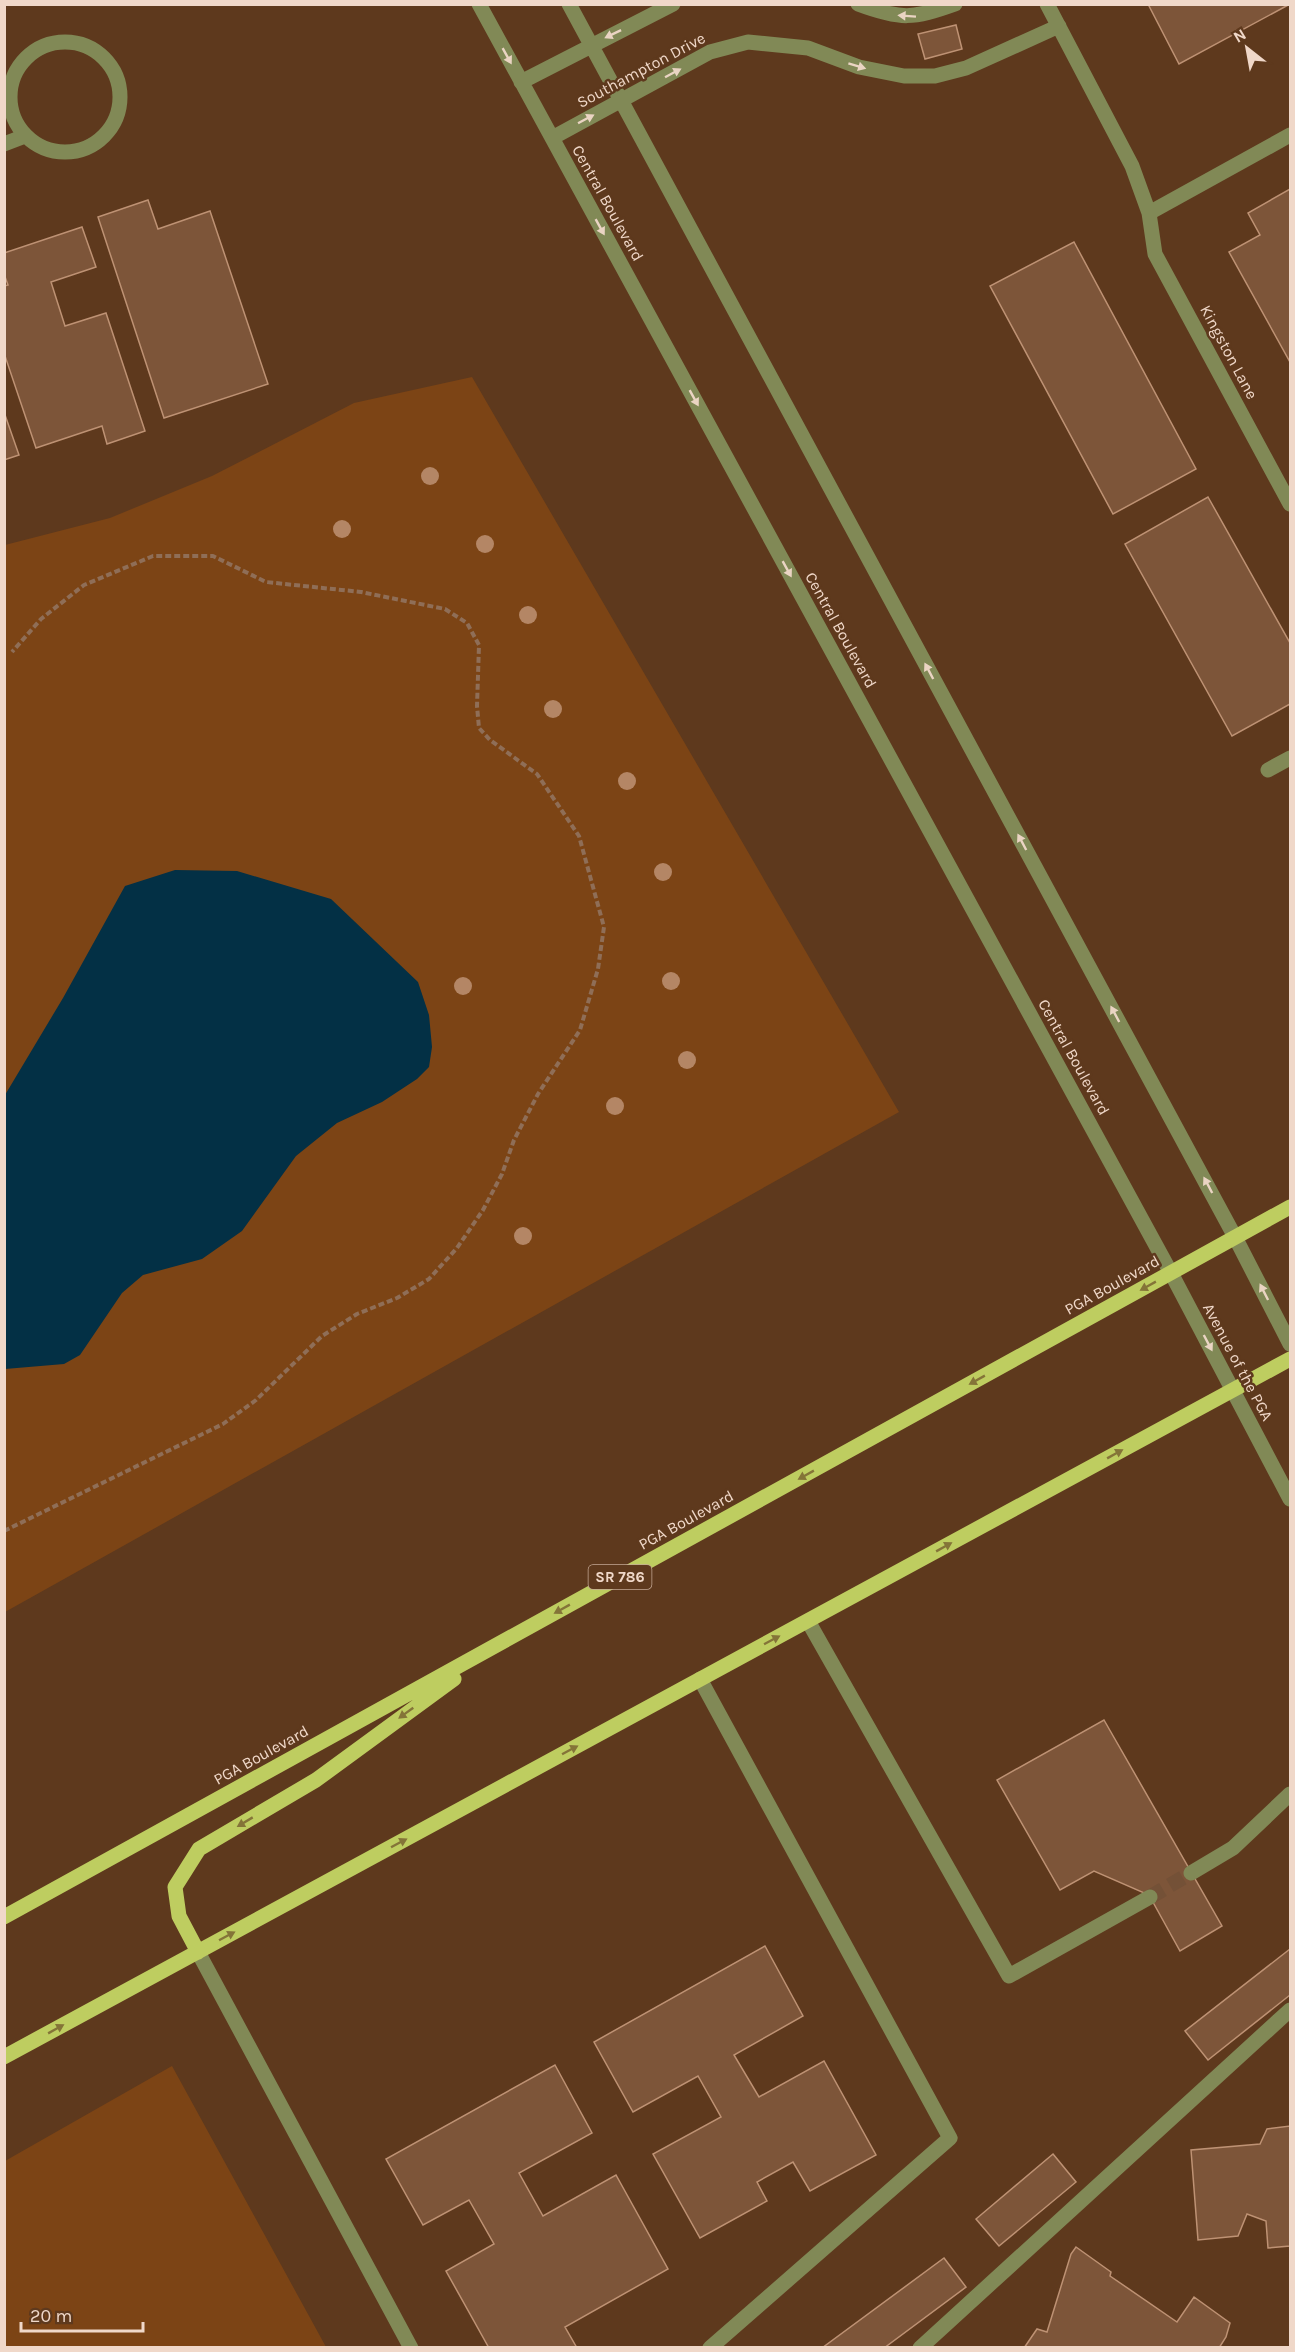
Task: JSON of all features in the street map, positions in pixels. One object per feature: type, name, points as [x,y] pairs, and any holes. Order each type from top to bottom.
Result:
[{"type":"main road","name":"PGA Boulevard","points":[[4,1917],[1290,1207]]},
{"type":"main road","points":[[4,2057],[1290,1359]]},
{"type":"main road","points":[[198,1952],[179,1916],[175,1887],[199,1849],[316,1780],[504,1641]]},
{"type":"street","name":"Central Boulevard","points":[[479,4],[1171,1273]]},
{"type":"street","points":[[568,4],[1235,1237],[1290,1344]]},
{"type":"street","points":[[521,82],[673,4]]},
{"type":"street","points":[[858,4],[885,14],[919,17],[956,4]]},
{"type":"street","name":"Kingston Lane","points":[[1047,4],[1132,166],[1149,213],[1155,254],[1290,504]]},
{"type":"street","name":"Southampton Drive","points":[[552,138],[710,52],[748,42],[808,48],[859,67],[904,76],[935,76],[966,68],[1059,26]]},
{"type":"street","points":[[65,42],[87,46],[104,59],[116,76],[120,98],[116,118],[103,137],[85,149],[64,153],[42,148],[25,136],[13,118],[9,97],[14,75],[26,58],[44,46],[65,42]]},
{"type":"street","points":[[1149,213],[1290,135]]},
{"type":"street","points":[[4,144],[25,136]]},
{"type":"street","points":[[1268,770],[1290,758]]},
{"type":"street","name":"Avenue of the PGA","points":[[1171,1273],[1290,1499]]},
{"type":"street","points":[[808,1621],[1009,1976],[1150,1898]]},
{"type":"street","points":[[700,1679],[950,2138],[710,2348]]},
{"type":"street","points":[[1191,1873],[1233,1848],[1290,1794]]},
{"type":"street","points":[[198,1952],[411,2348]]},
{"type":"street","points":[[920,2348],[1290,2010]]},
{"type":"path","points":[[4,1531],[223,1424],[256,1400],[322,1336],[357,1314],[397,1298],[429,1279],[457,1248],[483,1210],[502,1174],[513,1140],[538,1094],[580,1030],[598,969],[604,927],[579,836],[537,774],[490,740],[479,728],[477,706],[479,645],[467,623],[445,609],[361,592],[266,582],[213,556],[153,556],[84,585],[41,620],[12,652]]},
{"type":"shaded area","points":[[472,377],[899,1112],[5,1612],[5,545],[110,518],[212,476],[354,403]]},
{"type":"shaded area","points":[[172,2066],[326,2347],[5,2347],[5,2161]]},
{"type":"water","points":[[175,870],[237,871],[331,899],[418,982],[429,1015],[432,1047],[429,1067],[417,1079],[382,1102],[337,1123],[296,1156],[242,1231],[202,1259],[143,1275],[122,1293],[80,1355],[64,1364],[5,1369],[5,1095],[63,998],[125,886]]},
{"type":"building","points":[[1148,4],[1290,4],[1179,64]]},
{"type":"building","points":[[956,25],[962,49],[925,59],[918,34]]},
{"type":"building","points":[[1290,189],[1290,362],[1229,252],[1260,235],[1248,213]]},
{"type":"building","points":[[148,200],[158,229],[210,211],[268,384],[164,418],[98,217]]},
{"type":"building","points":[[82,227],[96,267],[51,282],[65,326],[106,313],[145,431],[107,444],[102,426],[36,448],[4,353],[4,286],[8,285],[4,274],[4,253]]},
{"type":"building","points":[[1074,242],[1196,469],[1113,514],[990,286]]},
{"type":"building","points":[[4,412],[19,455],[4,460]]},
{"type":"building","points":[[1208,497],[1290,643],[1290,704],[1232,736],[1125,544]]},
{"type":"building","points":[[1104,1720],[1222,1926],[1180,1951],[1149,1895],[1094,1871],[1060,1890],[997,1780]]},
{"type":"building","points":[[765,1946],[803,2016],[734,2055],[759,2097],[824,2061],[876,2155],[810,2191],[793,2162],[757,2182],[767,2201],[700,2238],[653,2154],[721,2117],[698,2076],[633,2112],[594,2042]]},
{"type":"building","points":[[1290,1949],[1290,1995],[1208,2060],[1185,2031]]},
{"type":"building","points":[[555,2065],[592,2133],[519,2173],[543,2216],[616,2175],[668,2269],[565,2327],[577,2348],[489,2348],[446,2271],[494,2244],[469,2200],[423,2225],[386,2159]]},
{"type":"building","points":[[1290,2126],[1290,2246],[1268,2248],[1266,2221],[1247,2214],[1238,2236],[1198,2240],[1191,2150],[1260,2144],[1267,2129]]},
{"type":"building","points":[[1053,2154],[1076,2182],[999,2246],[976,2219]]},
{"type":"building","points":[[1076,2247],[1111,2272],[1110,2276],[1177,2322],[1194,2297],[1230,2323],[1226,2337],[1219,2348],[1024,2348],[1037,2329],[1047,2332],[1071,2254]]},
{"type":"building","points":[[944,2258],[966,2287],[884,2348],[822,2348]]},
{"type":"tunnel","points":[[1150,1897],[1191,1873]]}]
